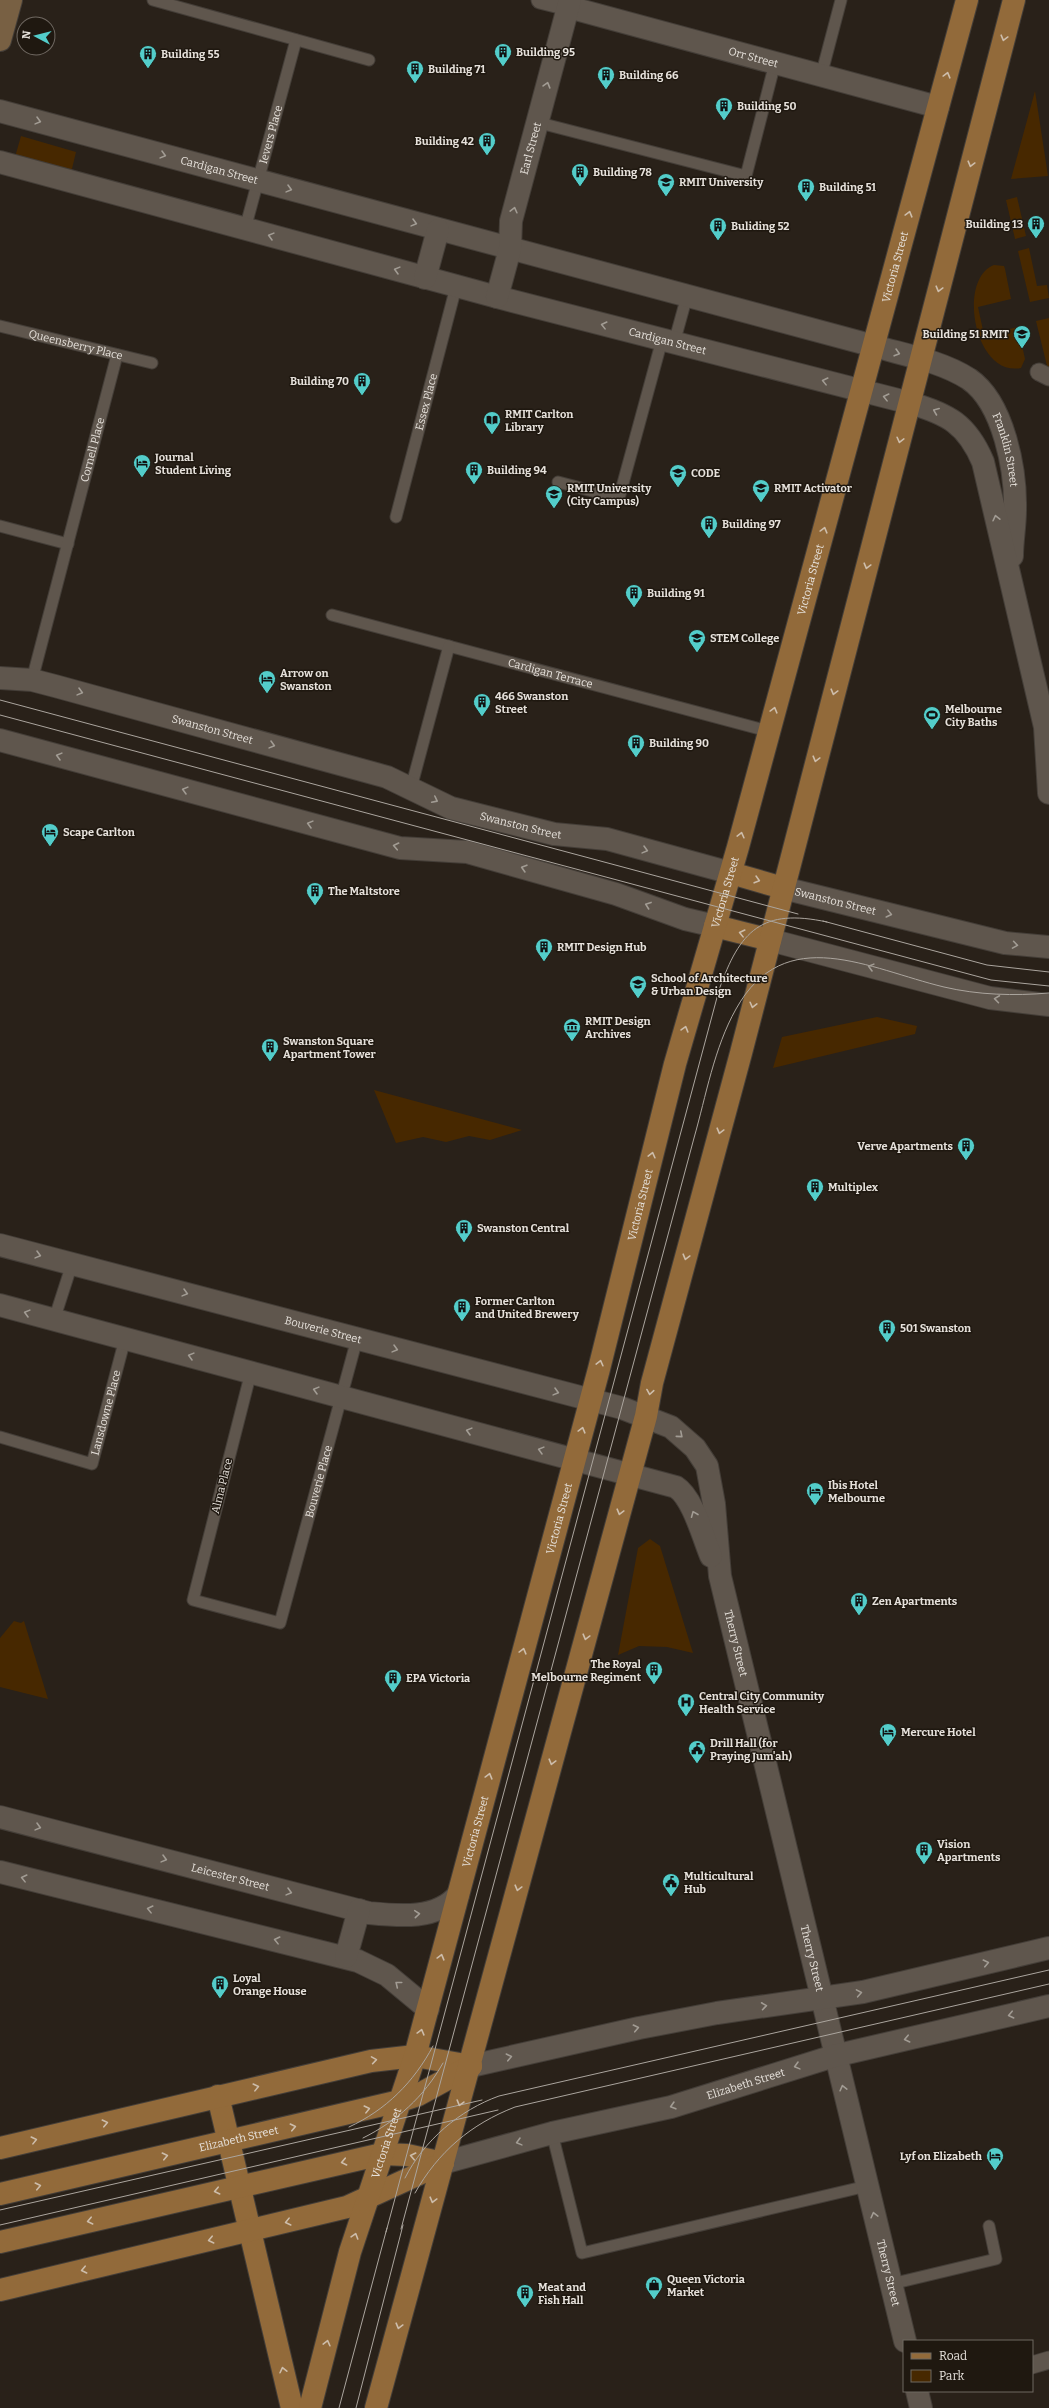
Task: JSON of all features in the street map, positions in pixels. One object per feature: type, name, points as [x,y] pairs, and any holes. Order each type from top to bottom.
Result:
[{"type":"main road","points":[[0,40],[11,0]]},
{"type":"main road","name":"Victoria Street","points":[[310,2408],[350,2252],[366,2199],[415,2056],[590,1400],[675,1064],[731,873],[768,731],[862,391],[967,0]]},
{"type":"main road","points":[[376,2408],[471,2066],[646,1416],[652,1383],[770,940],[1014,0]]},
{"type":"main road","name":"Swanston Street","points":[[731,873],[783,888]]},
{"type":"main road","points":[[715,926],[770,940]]},
{"type":"main road","name":"Elizabeth Street","points":[[0,2148],[356,2064],[415,2056],[471,2066]]},
{"type":"main road","name":"Elizabeth Street","points":[[0,2194],[400,2101],[418,2095],[471,2066]]},
{"type":"main road","points":[[218,2096],[238,2186],[292,2408]]},
{"type":"main road","name":"Elizabeth Street","points":[[0,2242],[382,2154],[407,2155],[443,2163]]},
{"type":"main road","name":"Elizabeth Street","points":[[0,2290],[347,2207],[443,2163]]},
{"type":"street","points":[[540,0],[569,4]]},
{"type":"street","name":"Orr Street","points":[[569,4],[821,76],[938,107]]},
{"type":"street","name":"Earl Street","points":[[497,297],[510,249],[511,221],[536,122],[569,4]]},
{"type":"street","name":"Cardigan Street","points":[[0,111],[874,346],[920,360]]},
{"type":"street","name":"Cardigan Street","points":[[0,162],[425,278],[910,403]]},
{"type":"street","points":[[425,278],[438,230]]},
{"type":"street","name":"Franklin Street","points":[[920,360],[950,369],[970,380],[988,400],[999,420],[1014,482],[1015,511],[1012,583]]},
{"type":"street","name":"Franklin Street","points":[[910,403],[948,416],[969,435],[977,447],[983,462],[1046,727],[1049,793]]},
{"type":"street","name":"Swanston Street","points":[[0,678],[32,680],[387,777],[451,808],[550,833],[607,839],[731,873]]},
{"type":"street","points":[[0,740],[400,848],[467,852],[616,894],[684,919],[715,926]]},
{"type":"street","name":"Swanston Street","points":[[783,888],[1005,943],[1049,947]]},
{"type":"street","points":[[770,940],[979,996],[1049,1005]]},
{"type":"street","name":"Bouverie Street","points":[[0,1245],[646,1416]]},
{"type":"street","points":[[0,1305],[630,1474]]},
{"type":"street","name":"Therry Street","points":[[646,1416],[671,1427],[695,1448],[708,1466],[714,1504],[720,1576],[820,1999],[904,2340]]},
{"type":"street","name":"Therry Street","points":[[630,1474],[680,1490],[691,1507],[720,1576]]},
{"type":"street","name":"Leicester Street","points":[[0,1817],[359,1910],[386,1915],[425,1913],[445,1907],[458,1895]]},
{"type":"street","points":[[0,1872],[346,1957],[368,1964],[386,1975],[428,2008]]},
{"type":"street","points":[[346,1957],[359,1910]]},
{"type":"street","name":"Elizabeth Street","points":[[471,2066],[701,2016],[863,1992],[1049,1948]]},
{"type":"street","name":"Elizabeth Street","points":[[443,2163],[552,2133],[671,2107],[834,2056],[1049,2006]]},
{"type":"street","points":[[1033,2365],[1049,2360]]},
{"type":"lane","points":[[153,0],[369,60]]},
{"type":"lane","points":[[821,76],[841,0]]},
{"type":"lane","name":"Ievers Place","points":[[245,229],[296,40]]},
{"type":"lane","points":[[536,122],[746,176],[775,63]]},
{"type":"lane","name":"Essex Place","points":[[396,517],[456,286]]},
{"type":"lane","points":[[558,482],[619,498],[668,341],[687,296]]},
{"type":"lane","name":"Queensberry Place","points":[[0,326],[152,364]]},
{"type":"lane","name":"Cornell Place","points":[[32,680],[116,355]]},
{"type":"lane","points":[[0,526],[68,544]]},
{"type":"lane","name":"Cardigan Terrace","points":[[332,615],[768,731]]},
{"type":"lane","points":[[411,788],[449,646]]},
{"type":"lane","points":[[54,1320],[72,1264]]},
{"type":"lane","name":"Lansdowne Place","points":[[0,1437],[92,1464],[125,1339]]},
{"type":"lane","name":"Bouverie Place","points":[[280,1624],[340,1396],[357,1339]]},
{"type":"lane","name":"Alma Place","points":[[251,1372],[193,1600],[280,1624]]},
{"type":"lane","points":[[552,2133],[582,2253],[867,2186]]},
{"type":"lane","points":[[891,2284],[996,2259],[989,2226]]},
{"type":"green space","points":[[1035,91],[1048,176],[1011,179]]},
{"type":"green space","points":[[21,136],[76,152],[71,173],[15,157]]},
{"type":"green space","points":[[1017,197],[1026,236],[1015,239],[1006,200]]},
{"type":"green space","points":[[1029,248],[1037,286],[1047,285],[1049,298],[1030,302],[1018,251]]},
{"type":"green space","points":[[994,265],[1004,266],[1011,299],[978,307],[984,335],[1018,327],[1025,359],[1021,368],[1005,367],[992,358],[982,343],[976,325],[974,306],[976,288],[983,274]]},
{"type":"green space","points":[[1049,318],[1049,374],[1036,321]]},
{"type":"green space","points":[[877,1017],[917,1026],[915,1034],[773,1068],[782,1037]]},
{"type":"green space","points":[[374,1090],[522,1130],[490,1140],[469,1136],[446,1142],[423,1137],[396,1143]]},
{"type":"green space","points":[[650,1539],[660,1546],[693,1653],[667,1647],[639,1646],[618,1655],[638,1548]]},
{"type":"green space","points":[[14,1621],[21,1623],[24,1621],[48,1699],[0,1687],[0,1638]]},
{"type":"tram line","points":[[0,700],[798,914]]},
{"type":"tram line","points":[[0,715],[991,980],[1049,986]]},
{"type":"tram line","points":[[386,2232],[719,990],[727,969],[736,952],[745,938],[756,928],[770,922],[786,918],[805,918],[827,922]]},
{"type":"tram line","points":[[823,921],[987,965],[1049,972]]},
{"type":"tram line","points":[[401,2229],[711,1072],[728,1024],[736,1009],[756,982],[779,966],[804,959],[830,958],[858,963],[944,987],[970,992],[1009,995],[1049,993]]},
{"type":"tram line","points":[[405,2178],[422,2151],[444,2128],[471,2109],[499,2096],[1049,1970]]},
{"type":"tram line","points":[[415,2193],[434,2165],[457,2141],[484,2122],[515,2107],[1049,1984]]},
{"type":"tram line","points":[[349,2127],[375,2112],[398,2094],[417,2071],[433,2046]]},
{"type":"tram line","points":[[363,2138],[387,2124],[409,2107],[427,2087],[443,2063]]},
{"type":"tram line","points":[[0,2210],[482,2100]]},
{"type":"tram line","points":[[0,2225],[498,2110]]},
{"type":"tram line","points":[[356,2408],[403,2225]]},
{"type":"tram line","points":[[339,2408],[387,2228]]},
{"type":"place","name":"Building 95","points":[[503,67]]},
{"type":"place","name":"Building 55","points":[[148,69]]},
{"type":"place","name":"Building 71","points":[[415,84]]},
{"type":"place","name":"Building 66","points":[[606,90]]},
{"type":"place","name":"Building 50","points":[[724,121]]},
{"type":"place","name":"Building 42","points":[[487,156]]},
{"type":"place","name":"Building 78","points":[[580,187]]},
{"type":"place","name":"RMIT University","points":[[666,197]]},
{"type":"place","name":"Building 51","points":[[806,202]]},
{"type":"place","name":"Building 13","points":[[1036,239]]},
{"type":"place","name":"Buliding 52","points":[[718,241]]},
{"type":"place","name":"Building 51 RMIT","points":[[1022,349]]},
{"type":"place","name":"Building 70","points":[[362,396]]},
{"type":"place","name":"RMIT Carlton Library","points":[[492,435]]},
{"type":"place","name":"Journal Student Living","points":[[142,478]]},
{"type":"place","name":"Building 94","points":[[474,485]]},
{"type":"place","name":"CODE","points":[[678,488]]},
{"type":"place","name":"RMIT Activator","points":[[761,503]]},
{"type":"place","name":"RMIT University (City Campus)","points":[[554,509]]},
{"type":"place","name":"Building 97","points":[[709,539]]},
{"type":"place","name":"Building 91","points":[[634,608]]},
{"type":"place","name":"STEM College","points":[[697,653]]},
{"type":"place","name":"Arrow on Swanston","points":[[267,694]]},
{"type":"place","name":"466 Swanston Street","points":[[482,717]]},
{"type":"place","name":"Melbourne City Baths","points":[[932,730]]},
{"type":"place","name":"Building 90","points":[[636,758]]},
{"type":"place","name":"Scape Carlton","points":[[50,847]]},
{"type":"place","name":"The Maltstore","points":[[315,906]]},
{"type":"place","name":"RMIT Design Hub","points":[[544,962]]},
{"type":"place","name":"School of Architecture & Urban Design","points":[[638,999]]},
{"type":"place","name":"RMIT Design Archives","points":[[572,1042]]},
{"type":"place","name":"Swanston Square Apartment Tower","points":[[270,1062]]},
{"type":"place","name":"Verve Apartments","points":[[966,1161]]},
{"type":"place","name":"Multiplex","points":[[815,1202]]},
{"type":"place","name":"Swanston Central","points":[[464,1243]]},
{"type":"place","name":"Former Carlton and United Brewery","points":[[462,1322]]},
{"type":"place","name":"501 Swanston","points":[[887,1343]]},
{"type":"place","name":"Ibis Hotel Melbourne","points":[[815,1506]]},
{"type":"place","name":"Zen Apartments","points":[[859,1616]]},
{"type":"place","name":"The Royal Melbourne Regiment","points":[[654,1685]]},
{"type":"place","name":"EPA Victoria","points":[[393,1693]]},
{"type":"place","name":"Central City Community Health Service","points":[[686,1717]]},
{"type":"place","name":"Mercure Hotel","points":[[888,1747]]},
{"type":"place","name":"Drill Hall (for Praying Jum'ah)","points":[[697,1764]]},
{"type":"place","name":"Vision Apartments","points":[[924,1865]]},
{"type":"place","name":"Multicultural Hub","points":[[671,1897]]},
{"type":"place","name":"Loyal Orange House","points":[[220,1999]]},
{"type":"place","name":"Lyf on Elizabeth","points":[[995,2171]]},
{"type":"place","name":"Queen Victoria Market","points":[[654,2300]]},
{"type":"place","name":"Meat and Fish Hall","points":[[525,2308]]}]
